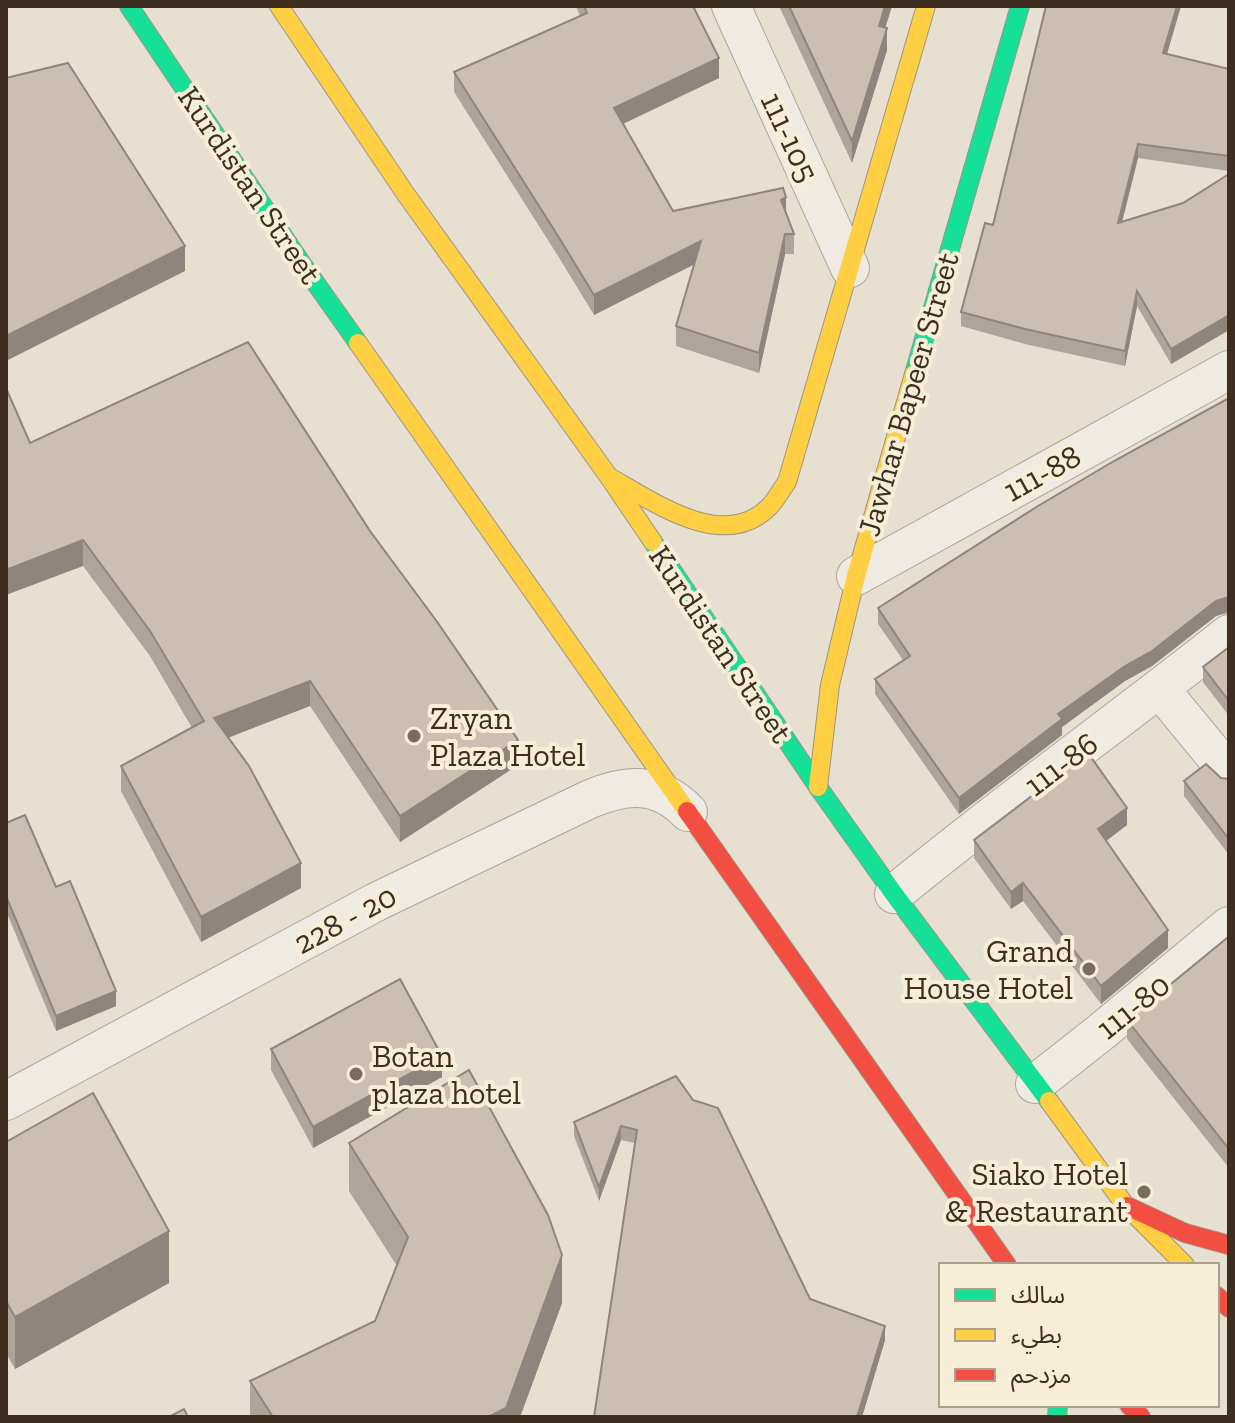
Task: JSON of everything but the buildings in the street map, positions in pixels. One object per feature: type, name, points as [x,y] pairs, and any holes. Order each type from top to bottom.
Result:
[{"type":"main road","name":"Kurdistan Street","points":[[129,6],[300,261],[1006,1263]]},
{"type":"main road","name":"Kurdistan Street","points":[[279,6],[405,193],[609,477],[894,894],[1125,1205],[1183,1263]]},
{"type":"main road","points":[[609,477],[701,524],[723,526],[746,522],[771,506],[787,482],[926,6]]},
{"type":"main road","name":"Jawhar Bapeer Street","points":[[818,787],[830,685],[856,576],[1020,6]]},
{"type":"main road","points":[[1125,1205],[1185,1233],[1229,1245]]},
{"type":"street","name":"111-105","points":[[731,6],[850,268]]},
{"type":"street","name":"111-88","points":[[856,576],[1229,370]]},
{"type":"street","name":"111-86","points":[[894,894],[1229,634]]},
{"type":"street","points":[[1160,689],[1229,773]]},
{"type":"street","name":"228 - 20","points":[[8,1093],[376,902],[590,799],[610,791],[639,787],[668,796],[691,815]]},
{"type":"street","name":"111-80","points":[[1035,1084],[1229,926]]},
{"type":"traffic: fast","points":[[129,6],[358,343]]},
{"type":"traffic: fast","points":[[914,374],[1020,6]]},
{"type":"traffic: fast","points":[[653,542],[818,787],[1049,1101]]},
{"type":"traffic: fast","points":[[1057,1417],[1058,1407]]},
{"type":"traffic: slow","points":[[279,6],[405,193],[653,542]]},
{"type":"traffic: slow","points":[[609,477],[688,518],[731,525],[751,520],[769,507],[787,482],[926,6]]},
{"type":"traffic: slow","points":[[358,343],[687,811]]},
{"type":"traffic: slow","points":[[818,787],[830,685],[856,576],[914,374]]},
{"type":"traffic: slow","points":[[1049,1101],[1125,1205],[1183,1263]]},
{"type":"traffic: jam","points":[[687,811],[1006,1263]]},
{"type":"traffic: jam","points":[[1127,1206],[1185,1233],[1229,1245]]},
{"type":"traffic: jam","points":[[1219,1298],[1229,1308]]},
{"type":"traffic: jam","points":[[1131,1407],[1141,1417]]},
{"type":"place","name":"Zryan Plaza Hotel","points":[[414,736]]},
{"type":"place","name":"Grand House Hotel","points":[[1089,969]]},
{"type":"place","name":"Botan plaza hotel","points":[[356,1074]]},
{"type":"place","name":"Siako Hotel & Restaurant","points":[[1144,1192]]}]
